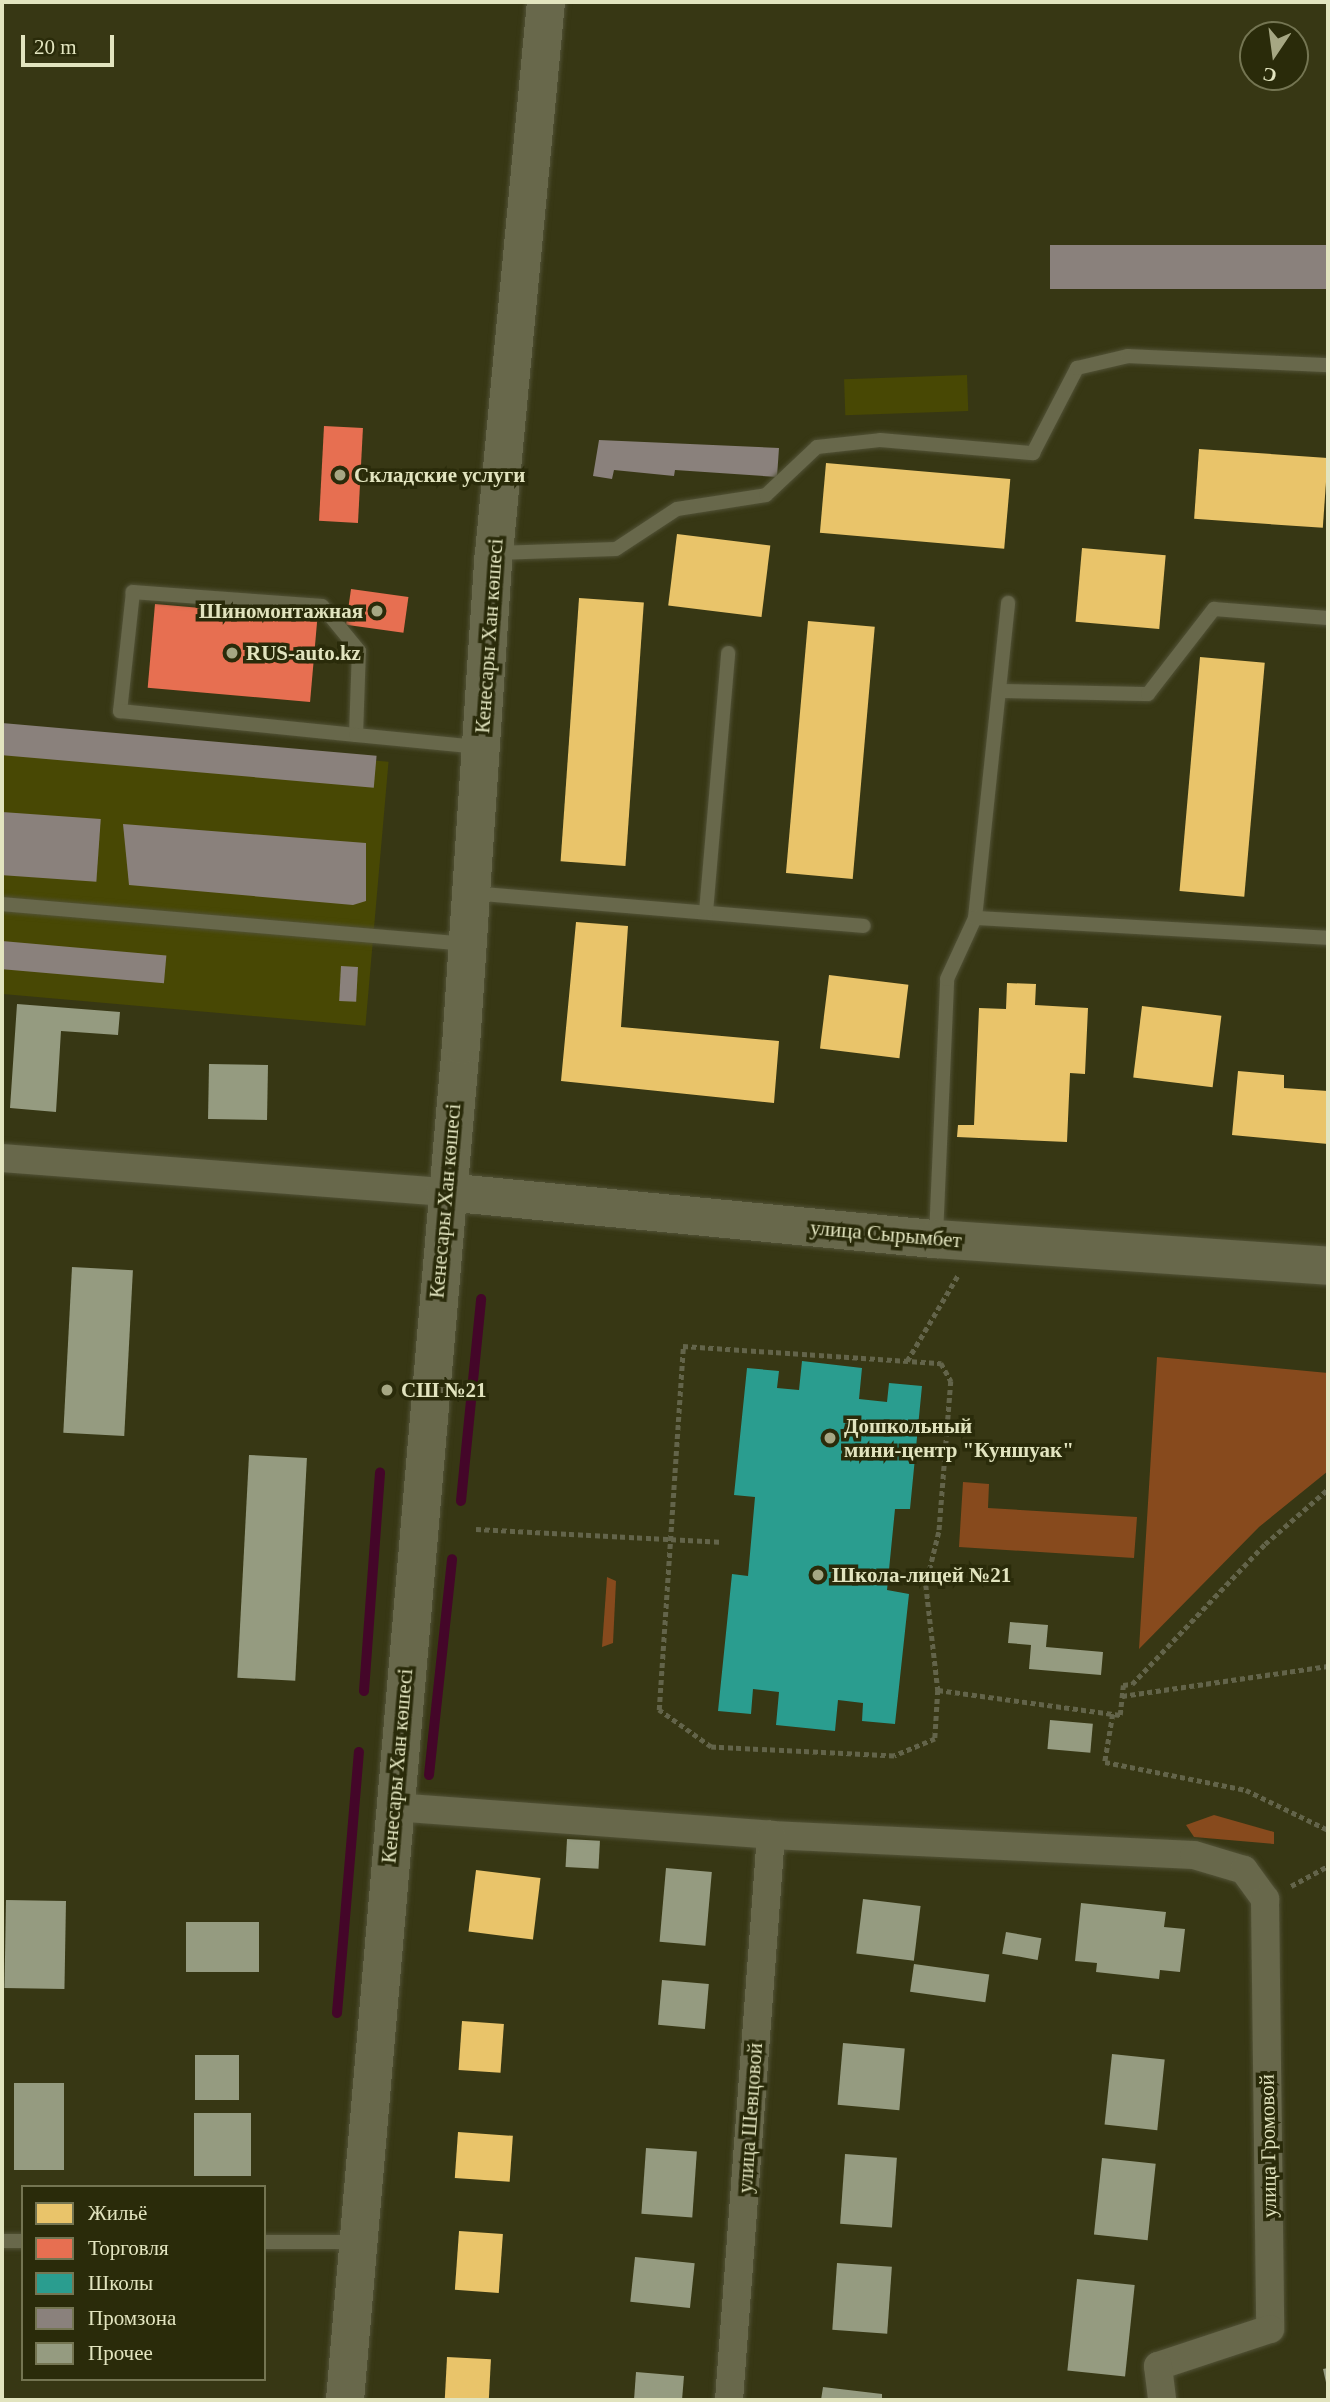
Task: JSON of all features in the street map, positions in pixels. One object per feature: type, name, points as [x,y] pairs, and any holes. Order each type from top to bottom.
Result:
[{"type":"main road","name":"Кенесары Хан көшесі","points":[[345,2400],[467,944],[494,553],[546,2]]},
{"type":"main road","name":"улица Сырымбет","points":[[445,1192],[936,1239],[1328,1266]]},
{"type":"street","points":[[2,1158],[445,1192]]},
{"type":"street","points":[[394,1807],[771,1835],[1194,1855],[1244,1870],[1265,1899]]},
{"type":"street","name":"улица Шевцовой","points":[[729,2400],[771,1835]]},
{"type":"street","name":"улица Громовой","points":[[1162,2400],[1158,2366],[1270,2329],[1265,1899]]},
{"type":"lane","points":[[494,553],[617,549],[677,509],[766,495],[817,447],[880,440],[1034,453],[1077,368],[1128,356],[1328,365]]},
{"type":"lane","points":[[356,734],[359,651],[322,606],[133,592],[120,710],[481,747]]},
{"type":"lane","points":[[936,1239],[947,979],[975,918],[1009,603]]},
{"type":"lane","points":[[999,691],[1147,694],[1214,609],[1328,618]]},
{"type":"lane","points":[[706,912],[728,653]]},
{"type":"lane","points":[[471,893],[864,926]]},
{"type":"lane","points":[[2,904],[467,944]]},
{"type":"lane","points":[[975,918],[1328,938]]},
{"type":"lane","points":[[2,2241],[21,2241]]},
{"type":"lane","points":[[266,2242],[358,2242]]},
{"type":"path","points":[[906,1361],[964,1265]]},
{"type":"path","points":[[683,1346],[906,1361],[942,1363],[951,1381],[940,1532],[926,1585],[938,1690],[934,1739],[894,1756],[711,1747],[659,1710],[666,1539],[683,1346]]},
{"type":"path","points":[[938,1690],[1120,1715],[1124,1685],[1132,1684],[1265,1544],[1328,1489]]},
{"type":"path","points":[[476,1529],[720,1542]]},
{"type":"path","points":[[1122,1696],[1328,1666]]},
{"type":"path","points":[[1113,1714],[1105,1762],[1246,1790],[1328,1830]]},
{"type":"path","points":[[1265,1899],[1328,1866]]},
{"type":"shaded area","points":[[967,375],[968,411],[845,415],[844,379]]},
{"type":"shaded area","points":[[2,728],[389,762],[365,1026],[2,994]]},
{"type":"shaded area","points":[[1157,1357],[1328,1373],[1328,1471],[1259,1527],[1139,1649]]},
{"type":"shaded area","points":[[963,1482],[989,1484],[988,1508],[1137,1517],[1134,1558],[959,1547]]},
{"type":"shaded area","points":[[607,1577],[616,1581],[613,1643],[602,1647]]},
{"type":"shaded area","points":[[1214,1815],[1274,1832],[1274,1844],[1194,1837],[1186,1825]]},
{"type":"building: Жильё","points":[[1199,449],[1328,458],[1323,528],[1194,519]]},
{"type":"building: Жильё","points":[[826,463],[1010,479],[1004,549],[820,533]]},
{"type":"building: Жильё","points":[[677,534],[770,545],[762,617],[668,605]]},
{"type":"building: Жильё","points":[[1082,548],[1166,555],[1159,629],[1076,622]]},
{"type":"building: Жильё","points":[[579,598],[644,603],[625,866],[561,861]]},
{"type":"building: Жильё","points":[[808,621],[875,627],[853,879],[786,873]]},
{"type":"building: Жильё","points":[[1200,657],[1265,663],[1244,897],[1180,891]]},
{"type":"building: Жильё","points":[[576,922],[628,926],[621,1027],[779,1041],[774,1103],[561,1081]]},
{"type":"building: Жильё","points":[[829,975],[908,985],[899,1058],[820,1048]]},
{"type":"building: Жильё","points":[[1007,983],[1036,984],[1035,1005],[1088,1008],[1085,1074],[1070,1073],[1067,1142],[957,1137],[958,1125],[974,1125],[979,1008],[1006,1009]]},
{"type":"building: Жильё","points":[[1142,1006],[1221,1016],[1213,1087],[1133,1077]]},
{"type":"building: Жильё","points":[[1238,1071],[1284,1075],[1284,1088],[1328,1091],[1328,1144],[1232,1135]]},
{"type":"building: Жильё","points":[[476,1870],[541,1878],[533,1939],[468,1932]]},
{"type":"building: Жильё","points":[[462,2021],[504,2024],[500,2073],[459,2070]]},
{"type":"building: Жильё","points":[[458,2132],[513,2136],[510,2182],[455,2178]]},
{"type":"building: Жильё","points":[[459,2231],[503,2234],[499,2293],[455,2290]]},
{"type":"building: Жильё","points":[[447,2357],[491,2359],[489,2400],[445,2400]]},
{"type":"building: Торговля","name":"Складские услуги","points":[[324,426],[363,428],[358,523],[319,521]]},
{"type":"building: Торговля","name":"Шиномонтажная","points":[[351,589],[408,597],[403,633],[346,625]]},
{"type":"building: Торговля","name":"RUS-auto.kz","points":[[155,604],[317,618],[310,702],[148,688]]},
{"type":"building: Школы","points":[[802,1361],[862,1368],[859,1399],[887,1402],[889,1383],[922,1386],[910,1509],[895,1509],[887,1590],[909,1594],[895,1724],[862,1721],[863,1703],[838,1700],[835,1731],[776,1725],[779,1692],[753,1689],[751,1714],[718,1711],[732,1574],[748,1576],[755,1497],[734,1495],[747,1368],[779,1371],[777,1388],[799,1390]]},
{"type":"building: Промзона","points":[[1050,245],[1328,245],[1328,289],[1050,289]]},
{"type":"building: Промзона","points":[[599,440],[779,448],[777,477],[675,470],[674,476],[614,470],[612,479],[593,476]]},
{"type":"building: Промзона","points":[[2,723],[377,756],[374,788],[2,755]]},
{"type":"building: Промзона","points":[[2,812],[101,819],[96,882],[2,875]]},
{"type":"building: Промзона","points":[[123,824],[366,843],[366,901],[353,905],[129,885]]},
{"type":"building: Промзона","points":[[2,941],[166,955],[164,983],[2,969]]},
{"type":"building: Промзона","points":[[341,966],[358,967],[356,1002],[339,1001]]},
{"type":"building: Прочее","points":[[17,1004],[120,1012],[118,1035],[61,1031],[56,1112],[10,1108]]},
{"type":"building: Прочее","points":[[209,1064],[268,1065],[267,1120],[208,1119]]},
{"type":"building: Прочее","points":[[72,1267],[133,1270],[124,1436],[63,1433]]},
{"type":"building: Прочее","points":[[249,1455],[307,1458],[295,1681],[237,1678]]},
{"type":"building: Прочее","points":[[1010,1622],[1048,1625],[1046,1647],[1103,1652],[1101,1675],[1029,1669],[1031,1645],[1008,1643]]},
{"type":"building: Прочее","points":[[1050,1720],[1093,1724],[1090,1753],[1047,1749]]},
{"type":"building: Прочее","points":[[567,1839],[600,1841],[598,1869],[566,1867]]},
{"type":"building: Прочее","points":[[666,1868],[712,1872],[705,1946],[660,1942]]},
{"type":"building: Прочее","points":[[863,1899],[921,1906],[914,1961],[856,1954]]},
{"type":"building: Прочее","points":[[6,1900],[66,1901],[64,1989],[4,1988]]},
{"type":"building: Прочее","points":[[1081,1903],[1166,1912],[1164,1927],[1185,1929],[1180,1972],[1160,1970],[1159,1979],[1096,1972],[1097,1963],[1075,1961]]},
{"type":"building: Прочее","points":[[186,1922],[259,1922],[259,1972],[186,1972]]},
{"type":"building: Прочее","points":[[1006,1932],[1041,1938],[1038,1960],[1002,1954]]},
{"type":"building: Прочее","points":[[914,1964],[989,1975],[985,2002],[910,1992]]},
{"type":"building: Прочее","points":[[662,1980],[709,1984],[705,2029],[658,2025]]},
{"type":"building: Прочее","points":[[843,2043],[905,2048],[899,2110],[838,2105]]},
{"type":"building: Прочее","points":[[1112,2054],[1165,2060],[1157,2130],[1105,2125]]},
{"type":"building: Прочее","points":[[195,2055],[239,2055],[239,2100],[195,2100]]},
{"type":"building: Прочее","points":[[14,2083],[64,2083],[64,2170],[14,2170]]},
{"type":"building: Прочее","points":[[194,2113],[251,2113],[251,2176],[194,2176]]},
{"type":"building: Прочее","points":[[646,2148],[697,2152],[692,2217],[641,2214]]},
{"type":"building: Прочее","points":[[845,2154],[897,2158],[892,2227],[840,2224]]},
{"type":"building: Прочее","points":[[1102,2158],[1156,2164],[1148,2240],[1094,2235]]},
{"type":"building: Прочее","points":[[635,2257],[695,2263],[690,2308],[630,2302]]},
{"type":"building: Прочее","points":[[837,2263],[892,2267],[887,2334],[832,2330]]},
{"type":"building: Прочее","points":[[1077,2279],[1135,2285],[1125,2377],[1067,2370]]},
{"type":"building: Прочее","points":[[1328,2368],[1328,2387],[1327,2387],[1323,2369]]},
{"type":"building: Прочее","points":[[636,2372],[684,2376],[682,2400],[634,2400]]},
{"type":"building: Прочее","points":[[823,2387],[882,2394],[882,2400],[821,2400]]},
{"type":"waterway","points":[[461,1501],[481,1299]]},
{"type":"waterway","points":[[364,1691],[380,1473]]},
{"type":"waterway","points":[[429,1775],[452,1559]]},
{"type":"waterway","points":[[337,2013],[359,1752]]},
{"type":"place","name":"Складские услуги","points":[[340,475]]},
{"type":"place","name":"Шиномонтажная","points":[[377,611]]},
{"type":"place","name":"RUS-auto.kz","points":[[232,653]]},
{"type":"place","name":"СШ №21","points":[[387,1390]]},
{"type":"place","name":"Дошкольный мини-центр \"Куншуак\"","points":[[830,1438]]},
{"type":"place","name":"Школа-лицей №21","points":[[818,1575]]}]
